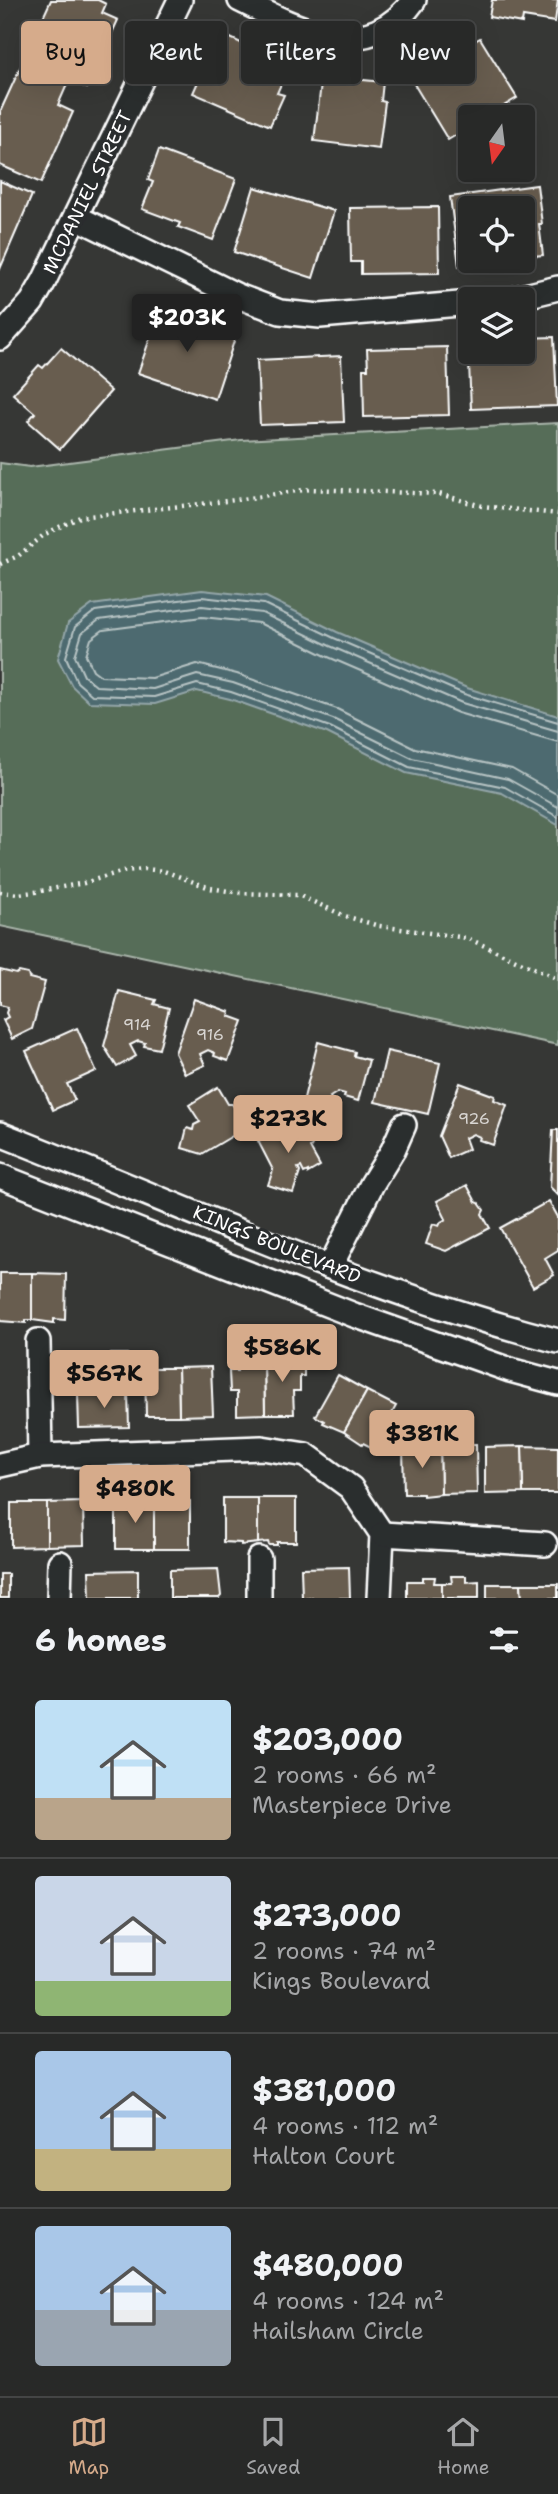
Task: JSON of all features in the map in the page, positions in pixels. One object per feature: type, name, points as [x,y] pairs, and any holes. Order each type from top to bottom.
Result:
[{"type":"street","name":"MCDANIEL STREET","points":[[0,338],[32,302],[180,0]]},
{"type":"street","points":[[240,0],[295,27],[340,37],[363,36],[379,30],[395,21],[414,0]]},
{"type":"street","points":[[76,216],[238,296],[280,312],[320,316],[458,304]]},
{"type":"street","points":[[535,294],[558,288]]},
{"type":"street","points":[[330,1267],[404,1125]]},
{"type":"street","name":"KINGS BOULEVARD","points":[[0,1134],[330,1267],[451,1310],[558,1341]]},
{"type":"street","name":"KINGS BOULEVARD","points":[[0,1176],[354,1315],[510,1370],[558,1383]]},
{"type":"street","points":[[38,1341],[40,1456]]},
{"type":"street","points":[[0,1465],[40,1456],[262,1448],[306,1455],[351,1488],[382,1534],[379,1598]]},
{"type":"street","points":[[382,1534],[545,1544]]},
{"type":"street","points":[[259,1559],[259,1598]]},
{"type":"street","points":[[59,1598],[60,1563]]},
{"type":"path","points":[[0,564],[18,556],[45,534],[80,517],[310,489],[439,494],[482,506],[558,514]]},
{"type":"path","points":[[0,892],[35,892],[84,883],[124,871],[164,871],[210,888],[240,893],[298,895],[345,916],[379,926],[467,938],[558,979]]},
{"type":"green space","points":[[558,423],[558,1045],[0,926],[0,463],[30,467],[241,440]]},
{"type":"water","points":[[202,590],[266,597],[337,632],[467,688],[558,716],[558,825],[502,793],[406,773],[327,733],[230,699],[197,691],[155,704],[89,702],[72,686],[58,659],[68,623],[92,605]]},
{"type":"building","points":[[51,0],[98,0],[106,4],[102,13],[118,20],[111,35],[111,21],[41,21]]},
{"type":"building","points":[[492,0],[558,0],[555,22],[523,17],[522,23],[489,17]]},
{"type":"building","points":[[227,36],[241,43],[241,84],[281,84],[277,93],[284,95],[270,126],[193,93],[197,84],[227,84]]},
{"type":"building","points":[[480,38],[517,98],[505,105],[458,105],[458,134],[448,140],[414,84],[475,84],[475,41]]},
{"type":"building","points":[[21,66],[21,84],[67,84],[58,105],[73,112],[41,183],[0,165],[0,112]]},
{"type":"building","points":[[361,80],[383,84],[381,101],[385,102],[379,149],[314,141],[321,84],[361,84]]},
{"type":"building","points":[[159,150],[236,179],[213,240],[178,227],[180,223],[142,209],[153,182],[148,180]]},
{"type":"building","points":[[0,181],[32,195],[0,269]]},
{"type":"building","points":[[537,185],[543,255],[535,256],[535,196],[458,196],[458,258],[450,197]]},
{"type":"building","points":[[254,187],[334,211],[313,278],[234,252]]},
{"type":"building","points":[[438,207],[439,273],[361,274],[361,262],[351,262],[350,208]]},
{"type":"building","points":[[160,309],[236,335],[215,399],[138,373]]},
{"type":"building","points":[[554,337],[557,406],[471,409],[469,364],[535,364],[535,338]]},
{"type":"building","points":[[447,347],[449,415],[364,417],[363,369],[368,369],[367,349]]},
{"type":"building","points":[[61,348],[111,391],[60,449],[28,421],[35,413],[13,394],[39,365],[43,368]]},
{"type":"building","points":[[341,356],[344,422],[260,425],[257,360]]},
{"type":"building","points":[[0,970],[28,974],[29,978],[45,982],[32,1029],[12,1039],[3,1020],[8,1017],[8,1007],[0,1005]]},
{"type":"building","points":[[119,991],[156,1000],[154,1004],[169,1008],[159,1049],[144,1046],[145,1043],[138,1041],[130,1045],[136,1056],[117,1067],[104,1046]]},
{"type":"building","points":[[194,999],[230,1012],[229,1016],[243,1021],[228,1061],[214,1056],[215,1053],[208,1050],[200,1054],[205,1065],[185,1074],[175,1053]]},
{"type":"building","points":[[77,1028],[96,1071],[67,1084],[75,1100],[53,1110],[26,1051]]},
{"type":"building","points":[[318,1042],[355,1052],[354,1056],[369,1060],[358,1101],[338,1092],[330,1097],[336,1107],[316,1119],[304,1098]]},
{"type":"building","points":[[387,1051],[440,1063],[428,1114],[375,1102]]},
{"type":"building","points":[[460,1083],[495,1096],[494,1100],[507,1105],[493,1145],[479,1140],[480,1137],[473,1134],[465,1138],[469,1149],[449,1158],[439,1136]]},
{"type":"building","points":[[218,1087],[228,1104],[232,1104],[237,1111],[235,1114],[244,1129],[202,1154],[182,1148],[187,1128],[193,1130],[194,1125],[200,1122],[189,1105]]},
{"type":"building","points":[[296,1117],[320,1166],[308,1173],[304,1173],[301,1167],[298,1168],[300,1172],[293,1193],[268,1185],[273,1170],[258,1141],[274,1133],[272,1129]]},
{"type":"building","points":[[553,1130],[558,1130],[558,1195],[550,1187]]},
{"type":"building","points":[[467,1185],[476,1202],[484,1210],[482,1214],[490,1228],[446,1251],[426,1244],[433,1224],[439,1226],[446,1219],[437,1201]]},
{"type":"building","points":[[549,1201],[558,1217],[558,1250],[545,1258],[554,1275],[533,1287],[500,1228]]},
{"type":"building","points":[[0,1273],[32,1273],[32,1320],[26,1320],[26,1323],[0,1321]]},
{"type":"building","points":[[32,1273],[66,1274],[65,1320],[54,1319],[54,1323],[32,1320]]},
{"type":"building","points":[[78,1354],[127,1354],[128,1393],[78,1394]]},
{"type":"building","points":[[272,1357],[304,1359],[304,1376],[300,1376],[300,1391],[293,1391],[294,1414],[265,1414],[264,1366],[272,1366]]},
{"type":"building","points":[[258,1358],[258,1367],[264,1366],[265,1414],[237,1415],[237,1392],[230,1392],[229,1371],[237,1371],[236,1359]]},
{"type":"building","points":[[211,1367],[213,1415],[179,1416],[178,1368]]},
{"type":"building","points":[[145,1368],[178,1368],[179,1416],[146,1416]]},
{"type":"building","points":[[338,1375],[367,1391],[344,1432],[323,1423],[324,1421],[315,1416]]},
{"type":"building","points":[[367,1391],[396,1406],[373,1448],[344,1432]]},
{"type":"building","points":[[128,1393],[129,1427],[79,1428],[78,1394]]},
{"type":"building","points":[[476,1444],[477,1493],[441,1494],[440,1445]]},
{"type":"building","points":[[440,1445],[441,1494],[404,1494],[403,1446]]},
{"type":"building","points":[[522,1446],[558,1447],[558,1493],[523,1493]]},
{"type":"building","points":[[522,1446],[523,1493],[485,1494],[485,1447]]},
{"type":"building","points":[[223,1498],[258,1498],[258,1543],[241,1545],[223,1542]]},
{"type":"building","points":[[258,1498],[296,1498],[296,1542],[277,1542],[277,1545],[258,1543]]},
{"type":"building","points":[[116,1501],[154,1501],[154,1549],[116,1549]]},
{"type":"building","points":[[154,1501],[190,1501],[190,1549],[154,1549]]},
{"type":"building","points":[[83,1502],[84,1545],[47,1546],[47,1503]]},
{"type":"building","points":[[11,1503],[47,1503],[47,1546],[11,1547]]},
{"type":"building","points":[[349,1567],[350,1598],[302,1598],[301,1568]]},
{"type":"building","points":[[218,1569],[219,1598],[170,1598],[170,1570]]},
{"type":"building","points":[[138,1570],[138,1598],[90,1598],[89,1571]]},
{"type":"building","points":[[0,1574],[8,1574],[8,1598],[0,1598]]},
{"type":"building","points":[[451,1576],[466,1576],[466,1582],[479,1581],[479,1598],[442,1598],[442,1583],[452,1583]]},
{"type":"building","points":[[423,1577],[435,1577],[434,1583],[442,1583],[442,1598],[407,1598],[407,1581],[423,1581]]},
{"type":"building","points":[[487,1584],[521,1584],[522,1598],[487,1598]]},
{"type":"building","points":[[521,1584],[558,1584],[558,1598],[522,1598]]}]
